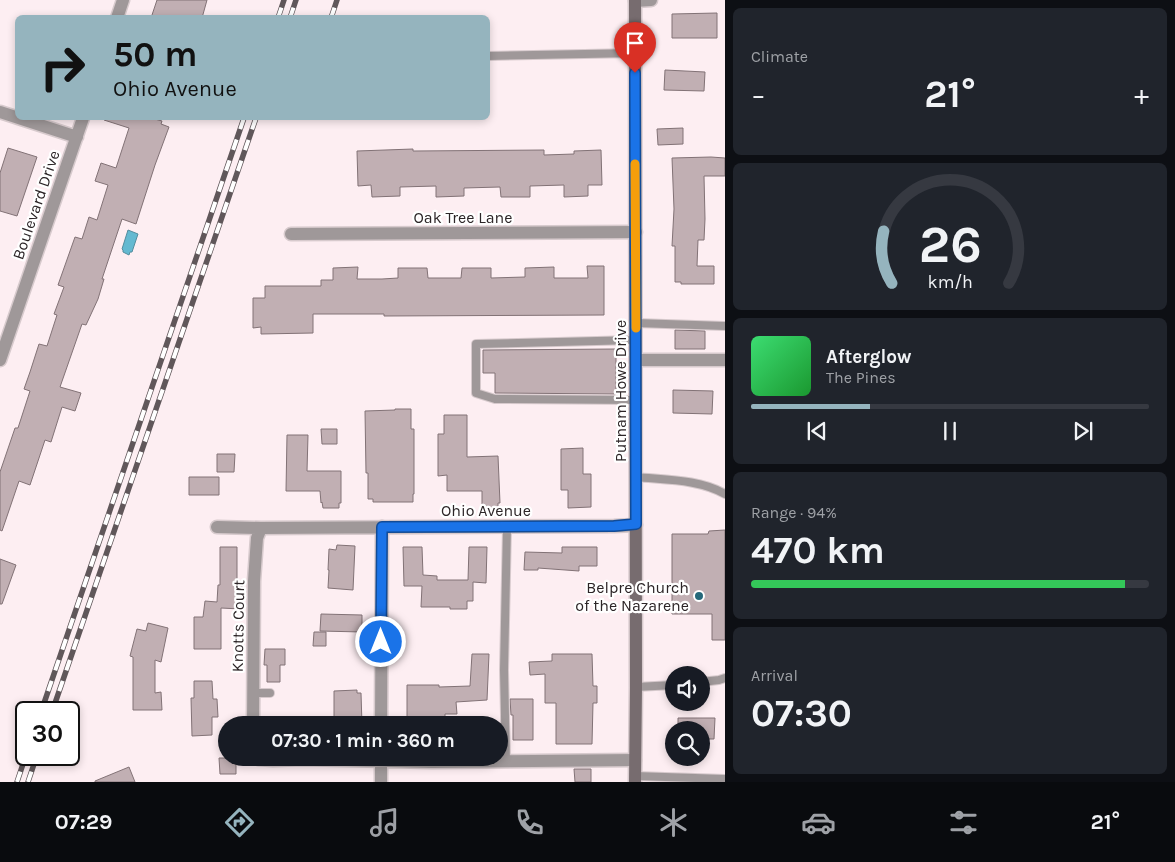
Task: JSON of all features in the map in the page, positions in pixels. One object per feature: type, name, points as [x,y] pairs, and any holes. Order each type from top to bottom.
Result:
[{"type":"street","points":[[118,15],[123,0]]},
{"type":"street","points":[[635,0],[651,0]]},
{"type":"street","name":"Putnam Howe Drive","points":[[635,0],[635,779]]},
{"type":"street","points":[[0,112],[15,117]]},
{"type":"street","points":[[25,120],[77,137]]},
{"type":"street","name":"Boulevard Drive","points":[[0,360],[5,329],[82,120]]},
{"type":"street","name":"Oak Tree Lane","points":[[291,234],[636,232]]},
{"type":"street","points":[[636,360],[725,360]]},
{"type":"street","name":"Ohio Avenue","points":[[217,527],[507,527],[636,524]]},
{"type":"street","points":[[381,716],[382,527]]},
{"type":"street","name":"Knotts Court","points":[[253,716],[254,580],[257,538],[261,528]]},
{"type":"street","points":[[508,762],[635,760]]},
{"type":"street","points":[[381,766],[381,782]]},
{"type":"lane","points":[[490,56],[635,53]]},
{"type":"lane","points":[[636,323],[725,326]]},
{"type":"lane","points":[[636,340],[476,344],[476,393],[495,399],[636,400]]},
{"type":"lane","points":[[636,477],[695,483],[725,494]]},
{"type":"lane","points":[[505,716],[504,654],[507,527]]},
{"type":"lane","points":[[710,681],[725,678]]},
{"type":"lane","points":[[636,687],[665,685]]},
{"type":"lane","points":[[253,693],[270,693]]},
{"type":"lane","points":[[635,779],[725,779]]},
{"type":"water","points":[[128,230],[138,234],[132,252],[129,255],[123,252],[122,249]]},
{"type":"building","points":[[157,0],[207,0],[203,15],[152,15]]},
{"type":"building","points":[[717,13],[717,38],[672,38],[672,14]]},
{"type":"building","points":[[665,70],[705,72],[704,91],[664,90]]},
{"type":"building","points":[[104,120],[158,120],[162,121],[161,124],[169,127],[136,224],[122,219],[102,279],[104,279],[98,299],[86,325],[82,324],[60,387],[81,393],[75,411],[62,407],[51,442],[45,440],[30,485],[19,481],[2,531],[0,530],[0,472],[15,428],[18,428],[30,391],[24,389],[39,344],[47,346],[57,315],[54,314],[64,287],[58,285],[75,237],[82,239],[89,217],[97,220],[108,185],[95,181],[101,163],[116,168],[129,128]]},
{"type":"building","points":[[683,128],[683,144],[658,145],[657,129]]},
{"type":"building","points":[[8,148],[37,157],[17,216],[0,211],[0,173]]},
{"type":"building","points":[[413,149],[413,151],[544,150],[544,155],[574,154],[574,151],[601,150],[602,185],[588,185],[588,196],[564,197],[564,185],[530,186],[530,197],[501,197],[500,187],[464,188],[464,196],[436,197],[436,186],[400,187],[400,196],[372,197],[371,185],[358,186],[357,151]]},
{"type":"building","points":[[672,158],[725,158],[725,176],[704,176],[704,240],[698,240],[697,266],[714,266],[714,284],[681,284],[681,282],[675,282],[675,246],[672,246],[674,209]]},
{"type":"building","points":[[587,266],[604,266],[604,315],[384,316],[384,314],[313,314],[313,333],[261,334],[261,327],[253,328],[253,298],[265,298],[265,286],[321,286],[321,280],[333,280],[333,268],[358,267],[357,279],[398,278],[398,268],[427,268],[428,278],[461,278],[462,268],[491,268],[491,278],[525,277],[525,268],[554,267],[554,278],[588,278]]},
{"type":"building","points":[[675,330],[705,331],[705,349],[675,349]]},
{"type":"building","points":[[616,349],[616,394],[495,393],[495,373],[483,373],[483,350]]},
{"type":"building","points":[[673,390],[713,391],[712,414],[673,413]]},
{"type":"building","points":[[411,409],[411,429],[414,429],[413,502],[373,502],[373,499],[368,499],[365,411]]},
{"type":"building","points":[[444,415],[467,415],[467,457],[498,456],[500,503],[498,503],[498,508],[482,509],[482,491],[447,491],[447,475],[438,476],[438,434],[444,434]]},
{"type":"building","points":[[321,429],[337,429],[337,444],[322,444]]},
{"type":"building","points":[[287,435],[308,435],[307,471],[341,471],[341,503],[339,503],[339,508],[323,508],[320,491],[286,491]]},
{"type":"building","points":[[583,448],[583,474],[591,474],[591,507],[568,508],[568,490],[561,490],[561,449]]},
{"type":"building","points":[[217,454],[235,454],[234,472],[217,472]]},
{"type":"building","points":[[189,477],[219,477],[219,495],[189,495]]},
{"type":"building","name":"Belpre Church of the Nazarene","points":[[725,530],[725,640],[712,640],[712,614],[672,614],[672,534],[708,534],[709,531]]},
{"type":"building","points":[[337,545],[355,546],[353,590],[328,588],[329,549],[336,550]]},
{"type":"building","points":[[220,547],[237,547],[237,585],[242,585],[241,609],[221,608],[221,649],[194,649],[194,617],[203,617],[205,601],[217,602],[218,585],[220,585]]},
{"type":"building","points":[[403,547],[422,547],[423,575],[437,576],[437,580],[468,580],[469,547],[487,547],[486,583],[473,582],[473,601],[467,601],[467,609],[421,607],[422,586],[404,586]]},
{"type":"building","points":[[562,547],[597,547],[597,566],[579,566],[579,571],[538,568],[538,570],[524,570],[525,552],[562,553]]},
{"type":"building","points":[[0,559],[16,565],[2,604],[0,604]]},
{"type":"building","points":[[321,614],[362,615],[362,632],[320,631]]},
{"type":"building","points":[[148,623],[168,628],[161,662],[155,660],[155,693],[161,692],[162,710],[133,710],[133,657],[130,656],[137,629],[146,631]]},
{"type":"building","points":[[314,632],[326,632],[326,646],[313,646]]},
{"type":"building","points":[[265,649],[285,649],[285,665],[280,665],[280,682],[267,682],[267,665],[264,665]]},
{"type":"building","points":[[472,654],[489,654],[487,700],[456,702],[457,714],[445,714],[445,716],[407,716],[407,685],[470,686]]},
{"type":"building","points":[[552,654],[592,654],[593,686],[597,686],[597,703],[593,703],[592,744],[556,744],[556,703],[545,703],[545,674],[530,675],[529,662],[552,661]]},
{"type":"building","points":[[194,681],[212,681],[213,699],[217,699],[218,717],[212,717],[212,735],[192,736],[191,698],[194,698]]},
{"type":"building","points":[[357,690],[357,693],[361,693],[362,716],[334,716],[334,691]]},
{"type":"building","points":[[510,699],[533,699],[533,740],[513,740],[513,715],[511,715]]},
{"type":"building","points":[[678,718],[715,718],[714,739],[710,739],[710,721],[678,721]]},
{"type":"building","points":[[220,766],[236,766],[236,774],[220,774]]},
{"type":"building","points":[[129,767],[135,782],[95,782],[95,781]]},
{"type":"building","points":[[574,769],[591,769],[591,782],[575,782]]},
{"type":"railway","points":[[279,15],[284,0]]},
{"type":"railway","points":[[291,15],[296,0]]},
{"type":"railway","points":[[332,15],[337,0]]},
{"type":"railway","points":[[45,701],[243,120]]},
{"type":"railway","points":[[56,701],[255,120]]},
{"type":"railway","points":[[17,782],[22,766]]},
{"type":"railway","points":[[28,782],[33,766]]},
{"type":"slow traffic","points":[[635,164],[636,328]]},
{"type":"place","name":"Belpre Church of the Nazarene","points":[[699,596]]},
{"type":"route","points":[[381,642],[382,527],[614,526],[636,524],[635,73]]}]
